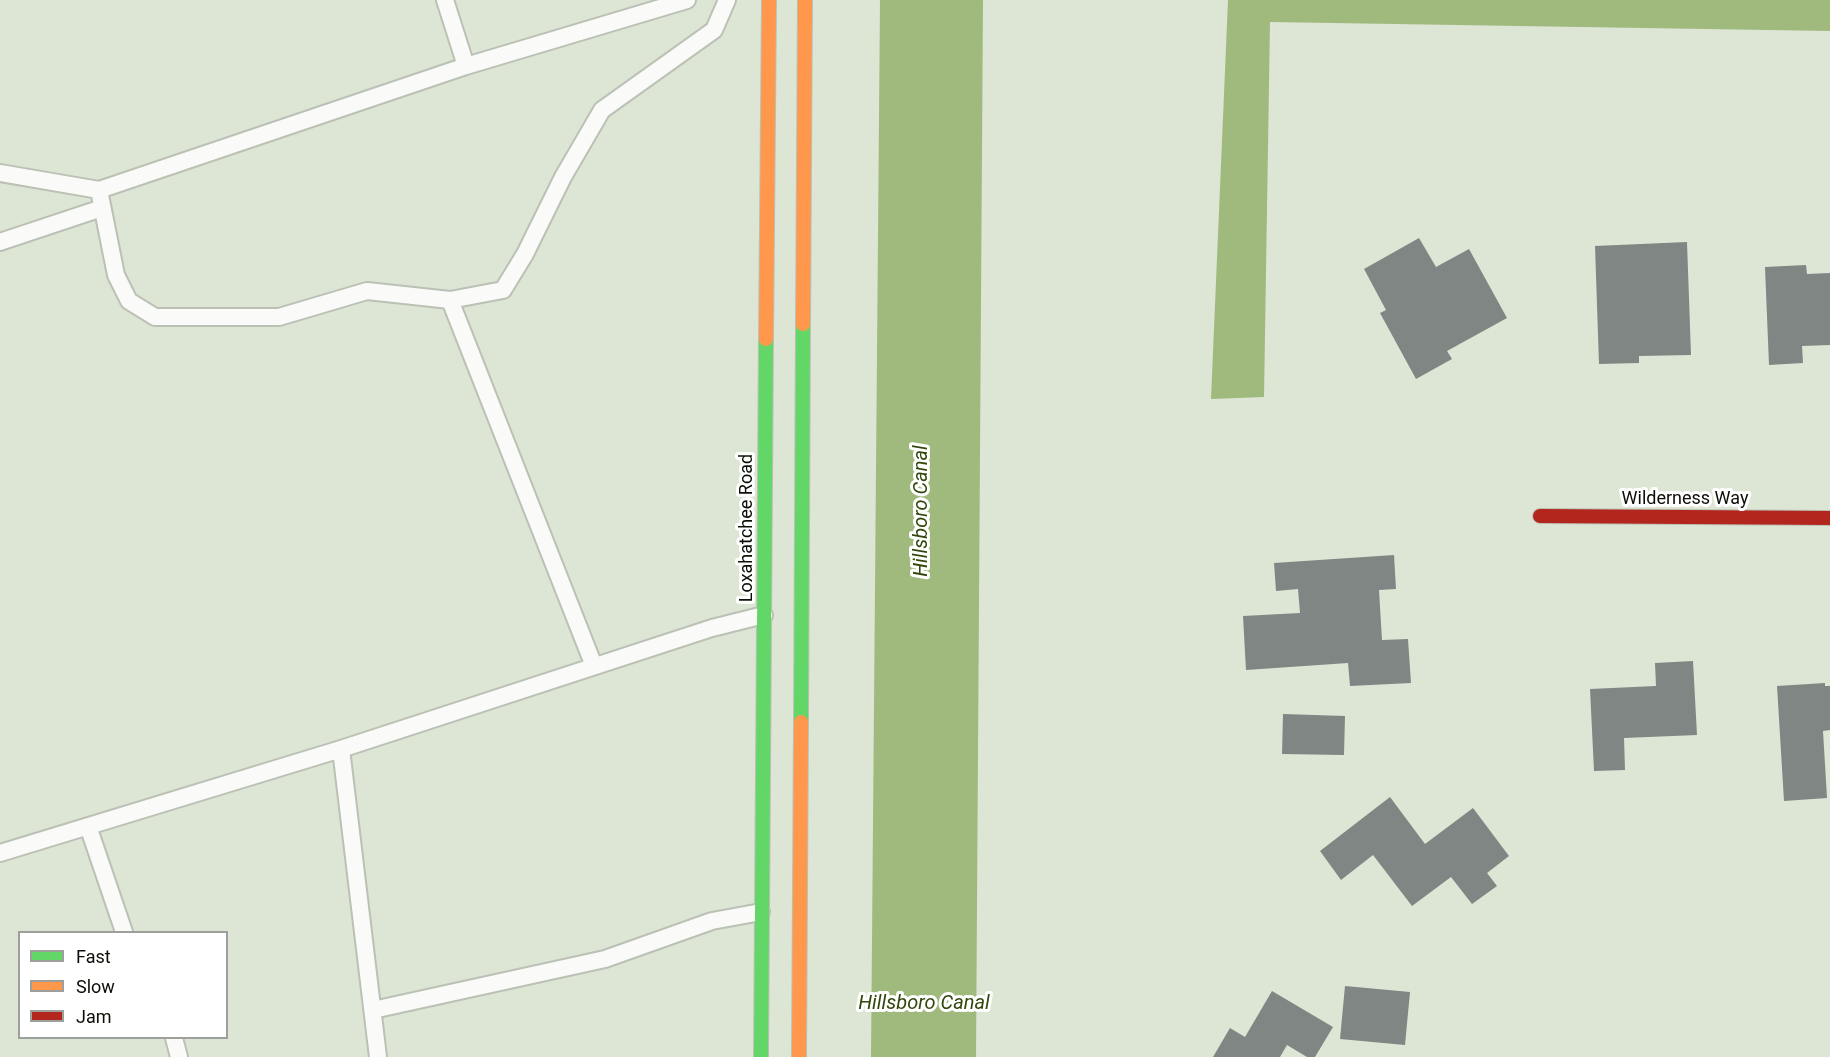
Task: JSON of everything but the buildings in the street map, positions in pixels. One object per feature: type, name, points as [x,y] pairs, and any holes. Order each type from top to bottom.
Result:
[{"type":"main road","name":"Loxahatchee Road","points":[[761,1057],[769,0]]},
{"type":"main road","points":[[800,1057],[805,0]]},
{"type":"main road","name":"Wilderness Way","points":[[1540,516],[1830,518]]},
{"type":"lane","points":[[446,0],[466,66]]},
{"type":"lane","points":[[0,173],[99,190],[466,66],[687,0]]},
{"type":"lane","points":[[99,190],[116,275],[129,301],[155,317],[279,316],[367,291],[450,300],[502,290],[525,254],[563,177],[602,110],[714,30],[728,0]]},
{"type":"lane","points":[[0,242],[102,208]]},
{"type":"lane","points":[[450,300],[594,666]]},
{"type":"lane","points":[[0,853],[341,749],[712,628],[764,615]]},
{"type":"lane","points":[[341,749],[378,1057]]},
{"type":"lane","points":[[88,826],[123,931]]},
{"type":"lane","points":[[373,1010],[604,959],[712,921],[761,912]]},
{"type":"lane","points":[[174,1039],[179,1057]]},
{"type":"water","name":"Hillsboro Canal","points":[[880,0],[983,0],[976,1057],[871,1057]]},
{"type":"water","points":[[1228,0],[1830,0],[1830,31],[1270,22],[1264,397],[1211,399]]},
{"type":"traffic: fast","points":[[801,722],[803,324]]},
{"type":"traffic: fast","points":[[761,1057],[766,339]]},
{"type":"traffic: slow","points":[[766,339],[769,0]]},
{"type":"traffic: slow","points":[[803,324],[805,0]]},
{"type":"traffic: slow","points":[[799,1057],[801,722]]},
{"type":"traffic: jam","points":[[1540,516],[1830,518]]}]
